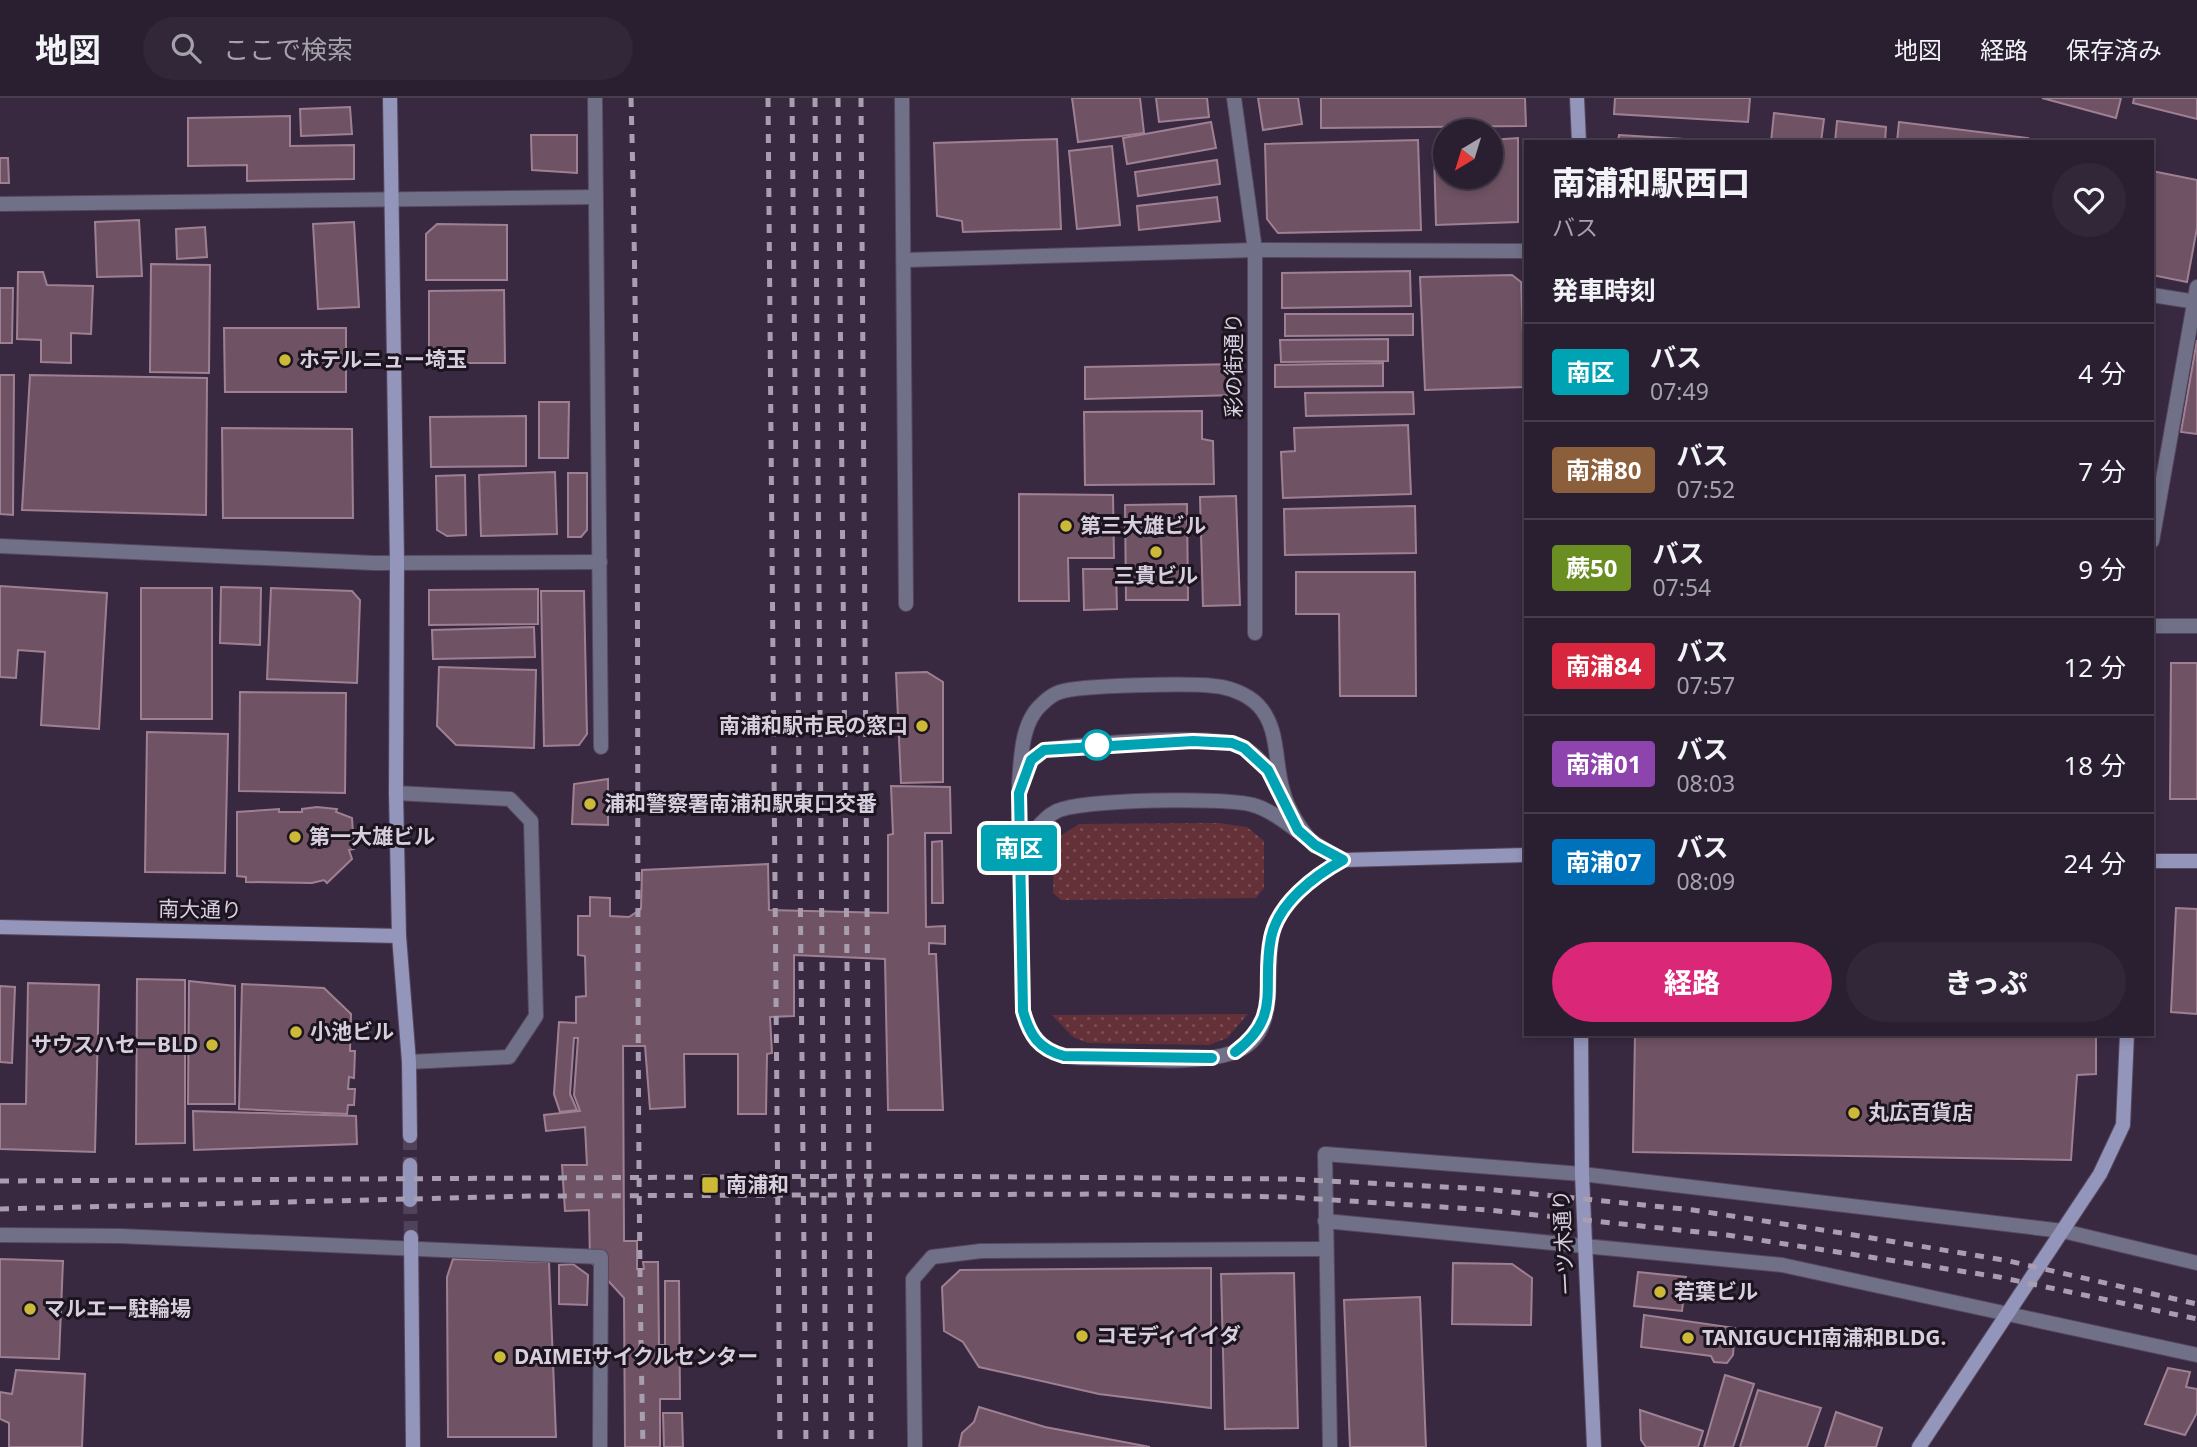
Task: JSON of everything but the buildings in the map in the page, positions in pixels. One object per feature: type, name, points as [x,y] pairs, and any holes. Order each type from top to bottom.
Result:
[{"type":"street","points":[[390,98],[397,562],[396,793],[399,936],[409,1062],[410,1136]]},
{"type":"street","points":[[595,98],[601,747]]},
{"type":"street","points":[[902,98],[905,604]]},
{"type":"street","name":"彩の街通り","points":[[1234,98],[1255,250],[1255,633]]},
{"type":"street","points":[[1577,98],[1579,140]]},
{"type":"street","points":[[0,204],[596,197]]},
{"type":"street","points":[[905,260],[1255,250],[1524,251]]},
{"type":"street","points":[[2154,295],[2196,297],[2154,530]]},
{"type":"street","points":[[0,546],[397,562],[600,562]]},
{"type":"street","points":[[2154,626],[2197,626]]},
{"type":"street","points":[[1315,845],[1302,831],[1283,792],[1276,743],[1268,718],[1256,703],[1247,697],[1214,686],[1073,689],[1049,698],[1038,706],[1029,723],[1022,749],[1019,793],[1023,1011],[1030,1034],[1049,1052],[1079,1058],[1212,1058],[1235,1052],[1252,1039],[1269,1004],[1271,939],[1278,918],[1320,872],[1343,860],[1524,855]]},
{"type":"street","points":[[1019,793],[1031,760],[1044,750],[1193,741],[1232,743],[1244,748],[1268,770],[1298,830],[1315,845]]},
{"type":"street","points":[[396,793],[510,799],[531,821],[536,1016],[509,1057],[409,1062]]},
{"type":"street","points":[[1019,869],[1031,837],[1055,812],[1074,805],[1101,802],[1255,805],[1315,845],[1343,860]]},
{"type":"street","points":[[2154,861],[2197,861]]},
{"type":"street","name":"南大通り","points":[[0,927],[399,936]]},
{"type":"street","name":"一ツ木通り","points":[[1581,1036],[1582,1174],[1594,1447]]},
{"type":"street","points":[[1919,1447],[2010,1314],[2100,1174],[2123,1125],[2127,1036]]},
{"type":"street","points":[[1330,1447],[1325,1154],[1582,1174],[2063,1231],[2197,1263]]},
{"type":"street","points":[[410,1165],[410,1200]]},
{"type":"street","points":[[1325,1221],[1782,1265],[2197,1355]]},
{"type":"street","points":[[0,1235],[411,1243],[601,1257],[600,1447]]},
{"type":"street","points":[[411,1243],[413,1447]]},
{"type":"street","points":[[915,1447],[913,1279],[932,1257],[981,1251],[1326,1249]]},
{"type":"shaded area","points":[[1219,823],[1247,827],[1264,841],[1264,888],[1256,898],[1061,900],[1053,893],[1054,848],[1060,836],[1079,824]]},
{"type":"shaded area","points":[[1248,1014],[1227,1038],[1209,1045],[1088,1043],[1073,1037],[1052,1015]]},
{"type":"tunnel","points":[[410,1136],[410,1165]]},
{"type":"tunnel","points":[[410,1200],[411,1237]]},
{"type":"railway","points":[[631,98],[637,435],[643,1447]]},
{"type":"railway","points":[[768,98],[780,1447]]},
{"type":"railway","points":[[792,98],[806,1447]]},
{"type":"railway","points":[[815,98],[826,1447]]},
{"type":"railway","points":[[838,98],[852,1447]]},
{"type":"railway","points":[[861,98],[871,1447]]},
{"type":"railway","points":[[0,1181],[896,1176],[1289,1179],[1485,1189],[1693,1210],[1842,1233],[2009,1261],[2197,1304]]},
{"type":"railway","points":[[0,1209],[532,1196],[1122,1194],[1287,1197],[1489,1210],[1727,1235],[1999,1277],[2197,1319]]},
{"type":"bus line","name":"南区","points":[[1212,1058],[1079,1058],[1049,1052],[1030,1034],[1023,1011],[1019,793],[1031,760],[1044,750],[1193,741],[1232,743],[1244,748],[1268,770],[1298,830],[1328,854],[1343,860],[1320,872],[1278,918],[1271,939],[1269,1004],[1252,1039],[1235,1052]]},
{"type":"place","name":"ホテルニュー埼玉","points":[[285,360]]},
{"type":"place","name":"第三大雄ビル","points":[[1066,526]]},
{"type":"place","name":"三貴ビル","points":[[1156,552]]},
{"type":"place","name":"南浦和駅市民の窓口","points":[[922,726]]},
{"type":"place","name":"浦和警察署南浦和駅東口交番","points":[[590,804]]},
{"type":"place","name":"第一大雄ビル","points":[[295,837]]},
{"type":"place","name":"小池ビル","points":[[296,1032]]},
{"type":"place","name":"サウスハセーBLD","points":[[212,1045]]},
{"type":"place","name":"丸広百貨店","points":[[1854,1113]]},
{"type":"place","name":"南浦和","points":[[710,1185]]},
{"type":"place","name":"若葉ビル","points":[[1660,1292]]},
{"type":"place","name":"マルエー駐輪場","points":[[30,1309]]},
{"type":"place","name":"コモディイイダ","points":[[1082,1336]]},
{"type":"place","name":"TANIGUCHI南浦和BLDG.","points":[[1688,1338]]},
{"type":"place","name":"DAIMEIサイクルセンター","points":[[500,1357]]}]
